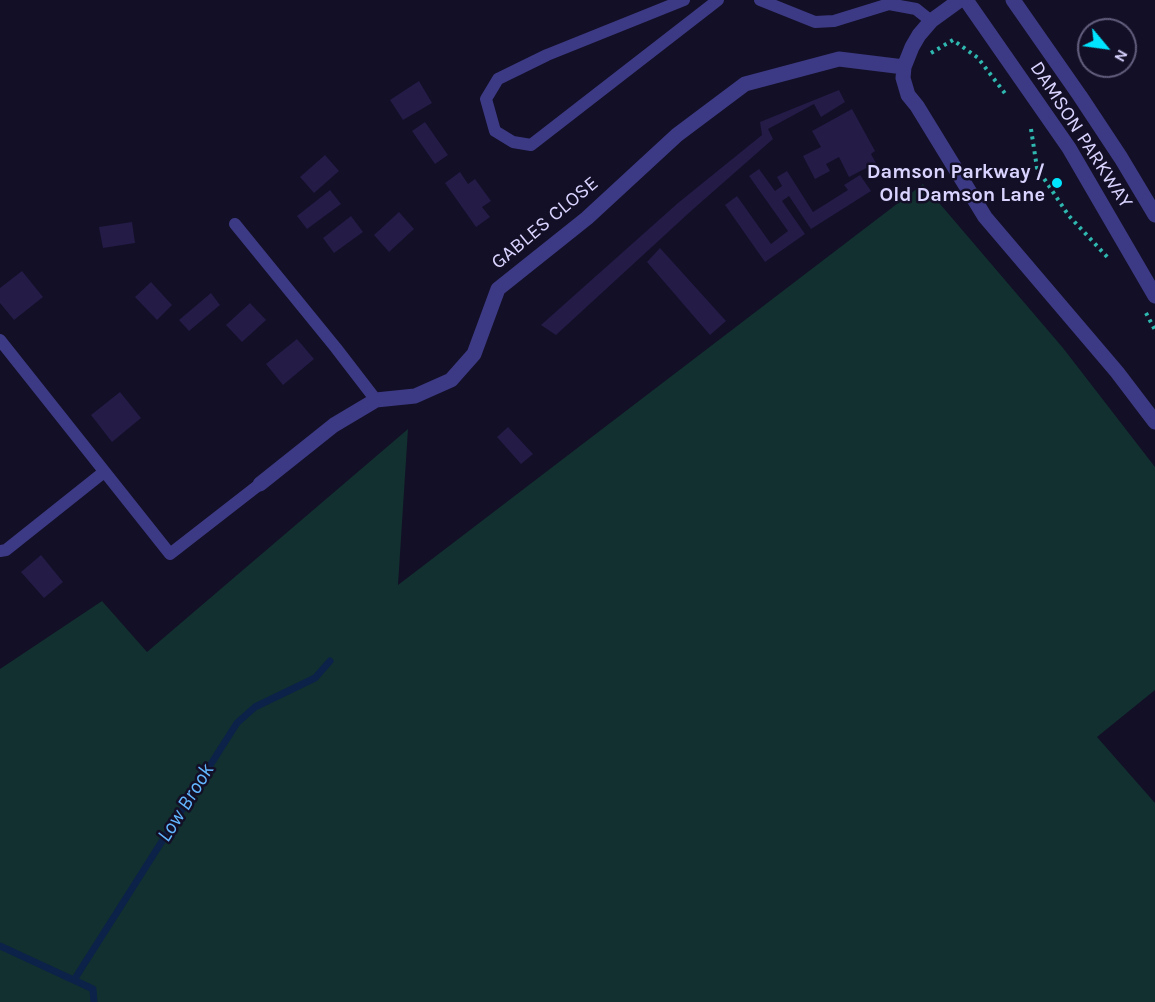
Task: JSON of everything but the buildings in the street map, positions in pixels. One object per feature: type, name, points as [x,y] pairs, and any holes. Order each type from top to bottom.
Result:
[{"type":"street","points":[[960,0],[931,21],[912,47],[904,67],[903,78],[908,95],[985,217],[1117,372],[1155,422]]},
{"type":"street","name":"DAMSON PARKWAY","points":[[966,0],[1069,147],[1155,296]]},
{"type":"street","name":"DAMSON PARKWAY","points":[[1013,0],[1115,149],[1155,215]]},
{"type":"street","name":"GABLES CLOSE","points":[[260,484],[334,425],[376,400],[415,396],[451,380],[474,354],[498,289],[587,218],[677,135],[745,84],[839,59],[904,67]]},
{"type":"lane","points":[[684,0],[547,55],[498,79],[486,99],[495,131],[513,142],[531,145],[718,0]]},
{"type":"lane","points":[[760,0],[815,22],[834,21],[889,4],[916,9],[931,21]]},
{"type":"lane","points":[[235,224],[376,400]]},
{"type":"lane","points":[[0,340],[170,554],[260,484]]},
{"type":"lane","points":[[0,551],[6,550],[104,472]]},
{"type":"path","points":[[912,47],[927,55],[953,40],[978,58],[1011,102]]},
{"type":"path","points":[[1031,128],[1037,168],[1069,216],[1117,267]]},
{"type":"path","points":[[1145,312],[1155,330]]},
{"type":"green space","points":[[923,184],[1063,348],[1155,467],[1155,690],[1097,737],[1155,803],[1155,1002],[0,1002],[0,669],[102,601],[147,652],[408,429],[398,585]]},
{"type":"waterway","name":"Low Brook","points":[[74,980],[237,723],[255,707],[315,678],[330,661]]},
{"type":"waterway","name":"Low Brook","points":[[0,946],[93,989],[94,1002]]},
{"type":"place","name":"Damson Parkway / Old Damson Lane","points":[[1057,183]]}]
